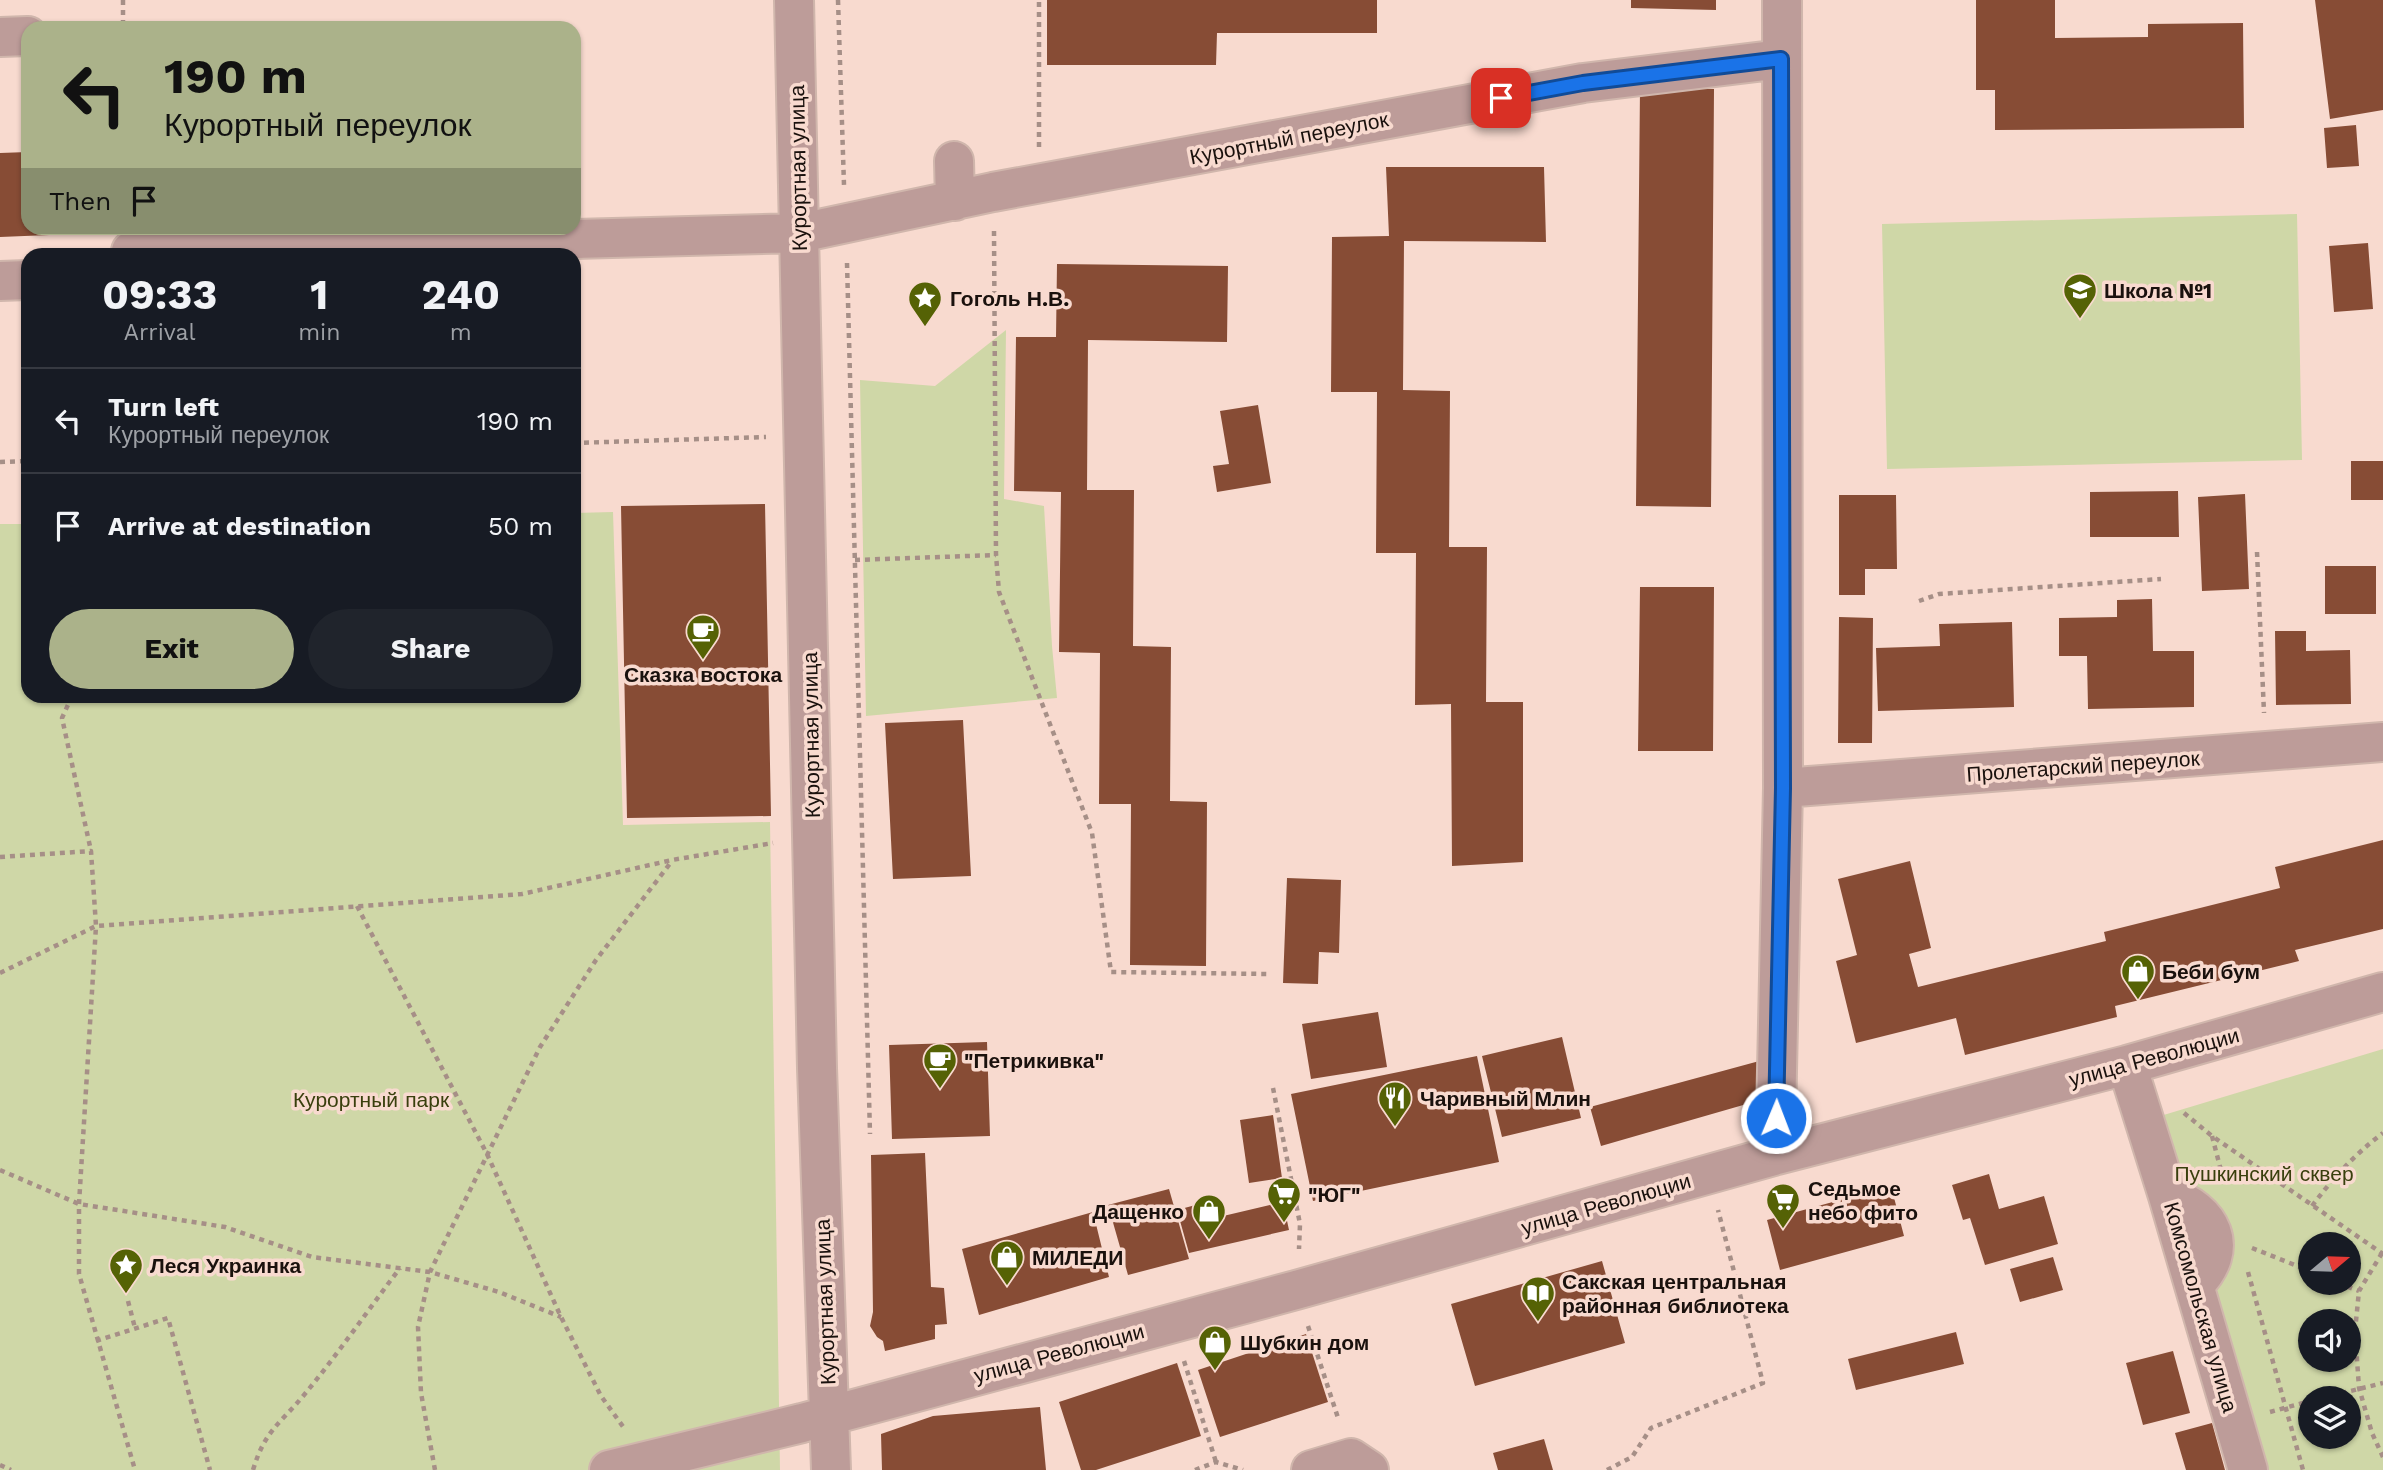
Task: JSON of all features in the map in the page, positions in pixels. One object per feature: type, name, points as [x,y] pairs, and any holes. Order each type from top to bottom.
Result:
[{"type":"street","name":"Курортная улица","points":[[794,0],[817,1068],[831,1470]]},
{"type":"street","points":[[1777,1155],[1783,788],[1782,0]]},
{"type":"street","points":[[0,37],[21,36]]},
{"type":"street","name":"Курортный переулок","points":[[130,245],[800,233],[993,192],[1583,83],[1781,59]]},
{"type":"street","points":[[954,161],[955,201]]},
{"type":"street","points":[[0,281],[21,280]]},
{"type":"street","name":"Пролетарский переулок","points":[[1783,788],[2383,742]]},
{"type":"street","name":"улица Революции","points":[[609,1470],[802,1423],[1171,1324],[1777,1155],[2127,1065],[2383,992]]},
{"type":"street","name":"Комсомольская улица","points":[[2127,1065],[2195,1284],[2248,1470]]},
{"type":"street","points":[[2168,1196],[2197,1209],[2210,1230],[2214,1247],[2212,1260],[2207,1272],[2195,1284]]},
{"type":"street","points":[[1311,1470],[1351,1458],[1368,1470]]},
{"type":"path","points":[[123,0],[123,21]]},
{"type":"path","points":[[838,0],[870,1135]]},
{"type":"path","points":[[993,192],[996,555],[999,592],[1092,833],[1111,972],[1267,974]]},
{"type":"path","points":[[581,443],[805,437]]},
{"type":"path","points":[[0,462],[21,461]]},
{"type":"path","points":[[2257,552],[2265,752]]},
{"type":"path","points":[[855,560],[996,555]]},
{"type":"path","points":[[1919,601],[1938,594],[2161,579]]},
{"type":"path","points":[[69,703],[62,718],[91,851],[96,926],[79,1204],[79,1274],[135,1470]]},
{"type":"path","points":[[0,973],[96,926],[522,894],[672,860],[813,836]]},
{"type":"path","points":[[0,857],[91,851]]},
{"type":"path","points":[[435,1470],[421,1393],[418,1327],[430,1272],[547,1037],[596,960],[672,860]]},
{"type":"path","points":[[357,906],[487,1154],[561,1317],[601,1396],[629,1434],[655,1458]]},
{"type":"path","points":[[2180,1110],[2212,1136],[2383,1253],[2361,1288]]},
{"type":"path","points":[[2312,1206],[2332,1179],[2363,1148],[2383,1133]]},
{"type":"path","points":[[2212,1136],[2226,1190]]},
{"type":"path","points":[[0,1170],[79,1204],[225,1227],[312,1257],[430,1272],[499,1292],[561,1317]]},
{"type":"path","points":[[1606,1470],[1632,1457],[1651,1428],[1763,1383],[1709,1175]]},
{"type":"path","points":[[2210,1230],[2298,1266]]},
{"type":"path","points":[[253,1470],[259,1450],[275,1425],[303,1397],[400,1268]]},
{"type":"path","points":[[2248,1268],[2303,1470]]},
{"type":"path","points":[[2359,1295],[2355,1331],[2359,1386]]},
{"type":"path","points":[[128,1301],[135,1328]]},
{"type":"path","points":[[96,1341],[167,1318],[210,1470]]},
{"type":"path","points":[[1171,1324],[1216,1462]]},
{"type":"path","points":[[2361,1388],[2383,1383]]},
{"type":"path","points":[[2361,1395],[2372,1433],[2383,1457]]},
{"type":"path","points":[[1195,1470],[1216,1462],[1242,1470]]},
{"type":"path","points":[[0,1465],[11,1470]]},
{"type":"green space","points":[[2297,214],[2302,460],[1887,469],[1882,224]]},
{"type":"green space","points":[[1006,330],[1004,499],[1044,506],[1057,698],[866,716],[860,380],[935,386]]},
{"type":"green space","name":"Курортный парк","points":[[613,512],[623,825],[770,822],[780,1470],[0,1470],[0,524],[21,524],[21,703],[581,703],[581,513]]},
{"type":"green space","name":"Пушкинский сквер","points":[[2383,1049],[2383,1470],[2262,1470],[2157,1117]]},
{"type":"building","points":[[1047,0],[1377,0],[1377,33],[1217,33],[1216,65],[1047,65]]},
{"type":"building","points":[[1631,0],[1716,0],[1716,10],[1631,8]]},
{"type":"building","points":[[1976,0],[2055,0],[2055,38],[2148,37],[2148,24],[2243,23],[2244,128],[1995,130],[1995,90],[1976,90]]},
{"type":"building","points":[[2315,0],[2383,0],[2383,110],[2330,119]]},
{"type":"building","points":[[1640,88],[1714,89],[1711,507],[1636,506]]},
{"type":"building","points":[[2356,125],[2359,166],[2327,168],[2324,128]]},
{"type":"building","points":[[21,152],[21,235],[49,235],[0,237],[0,153]]},
{"type":"building","points":[[1386,167],[1544,167],[1546,242],[1404,241],[1403,390],[1450,391],[1449,547],[1487,547],[1486,702],[1523,702],[1523,862],[1452,866],[1451,704],[1415,705],[1416,553],[1376,553],[1377,392],[1331,392],[1332,237],[1389,236]]},
{"type":"building","points":[[2368,243],[2373,309],[2334,312],[2329,246]]},
{"type":"building","points":[[1057,264],[1228,266],[1227,342],[1088,340],[1087,490],[1134,490],[1133,646],[1171,647],[1170,801],[1207,802],[1206,966],[1130,965],[1131,804],[1099,804],[1100,653],[1059,652],[1061,492],[1014,491],[1016,337],[1056,337]]},
{"type":"building","points":[[1258,405],[1271,483],[1217,492],[1213,466],[1229,464],[1220,411]]},
{"type":"building","points":[[2351,461],[2383,461],[2383,500],[2351,500]]},
{"type":"building","points":[[2178,491],[2179,537],[2090,537],[2090,492]]},
{"type":"building","points":[[2245,494],[2249,589],[2202,591],[2198,497]]},
{"type":"building","points":[[1839,495],[1896,495],[1897,569],[1865,569],[1865,595],[1839,595]]},
{"type":"building","points":[[765,504],[771,816],[627,818],[621,506]]},
{"type":"building","points":[[2325,566],[2376,566],[2376,614],[2325,614]]},
{"type":"building","points":[[1640,587],[1714,587],[1713,751],[1638,751]]},
{"type":"building","points":[[2152,599],[2153,651],[2194,651],[2194,707],[2088,709],[2087,656],[2059,656],[2059,618],[2117,617],[2117,600]]},
{"type":"building","points":[[1839,617],[1873,618],[1872,743],[1838,743]]},
{"type":"building","points":[[2012,622],[2014,707],[1878,711],[1876,648],[1940,646],[1939,624]]},
{"type":"building","points":[[2275,631],[2306,631],[2306,651],[2350,650],[2351,704],[2276,705]]},
{"type":"building","points":[[963,720],[971,876],[893,879],[885,723]]},
{"type":"building","points":[[2383,840],[2383,929],[2295,950],[2299,961],[2115,1006],[2117,1017],[1965,1055],[1956,1018],[1856,1043],[1836,961],[1857,955],[1838,879],[1910,861],[1931,948],[1909,954],[1918,987],[2106,941],[2104,932],[2280,888],[2275,867]]},
{"type":"building","points":[[1287,878],[1341,880],[1339,953],[1319,952],[1318,984],[1283,983]]},
{"type":"building","points":[[1378,1012],[1387,1067],[1311,1079],[1302,1024]]},
{"type":"building","points":[[1562,1037],[1581,1118],[1502,1137],[1482,1056]]},
{"type":"building","name":"\"Петрикивка\"","points":[[987,1042],[990,1136],[892,1139],[889,1045]]},
{"type":"building","name":"Чаривный Млин","points":[[1477,1056],[1499,1162],[1313,1201],[1291,1094]]},
{"type":"building","points":[[1763,1060],[1764,1099],[1601,1146],[1590,1107]]},
{"type":"building","points":[[1273,1115],[1282,1178],[1249,1183],[1240,1120]]},
{"type":"building","points":[[925,1153],[931,1287],[944,1288],[947,1324],[935,1325],[935,1339],[885,1351],[883,1341],[870,1326],[873,1312],[871,1155]]},
{"type":"building","points":[[1989,1174],[1999,1209],[2044,1196],[2058,1244],[1985,1265],[1970,1218],[1963,1220],[1952,1185]]},
{"type":"building","points":[[1891,1186],[1904,1236],[1780,1270],[1767,1220]]},
{"type":"building","points":[[1169,1189],[1189,1259],[1128,1275],[1108,1205]]},
{"type":"building","points":[[1214,1200],[1219,1217],[1283,1202],[1289,1230],[1189,1253],[1177,1210]]},
{"type":"building","points":[[1093,1212],[1109,1277],[979,1315],[962,1249]]},
{"type":"building","points":[[2053,1257],[2063,1290],[2020,1302],[2010,1269]]},
{"type":"building","name":"Сакская центральная районная библиотека","points":[[1602,1261],[1625,1343],[1475,1386],[1451,1304]]},
{"type":"building","points":[[1956,1332],[1964,1364],[1856,1390],[1848,1359]]},
{"type":"building","points":[[1306,1334],[1328,1402],[1220,1437],[1198,1370]]},
{"type":"building","points":[[2173,1351],[2190,1413],[2143,1425],[2126,1363]]},
{"type":"building","points":[[1177,1363],[1201,1436],[1096,1470],[1081,1470],[1059,1402]]},
{"type":"building","points":[[1040,1407],[1046,1470],[882,1470],[881,1434],[933,1416]]},
{"type":"building","points":[[2212,1423],[2225,1470],[2186,1470],[2175,1433]]},
{"type":"building","points":[[1544,1439],[1553,1470],[1498,1470],[1493,1453]]},
{"type":"place","name":"Школа №1","points":[[2080,320]]},
{"type":"place","name":"Гоголь Н.В.","points":[[925,328]]},
{"type":"place","name":"Сказка востока","points":[[703,661]]},
{"type":"place","name":"Беби бум","points":[[2138,1001]]},
{"type":"place","name":"\"Петрикивка\"","points":[[940,1090]]},
{"type":"place","name":"Чаривный Млин","points":[[1395,1128]]},
{"type":"place","name":"\"ЮГ\"","points":[[1284,1224]]},
{"type":"place","name":"Седьмое небо фито","points":[[1783,1230]]},
{"type":"place","name":"Дащенко","points":[[1209,1241]]},
{"type":"place","name":"МИЛЕДИ","points":[[1007,1287]]},
{"type":"place","name":"Леся Украинка","points":[[126,1295]]},
{"type":"place","name":"Сакская центральная районная библиотека","points":[[1538,1323]]},
{"type":"place","name":"Шубкин дом","points":[[1215,1372]]},
{"type":"route","points":[[1501,98],[1583,83],[1781,59],[1783,788],[1776,1118]]}]
